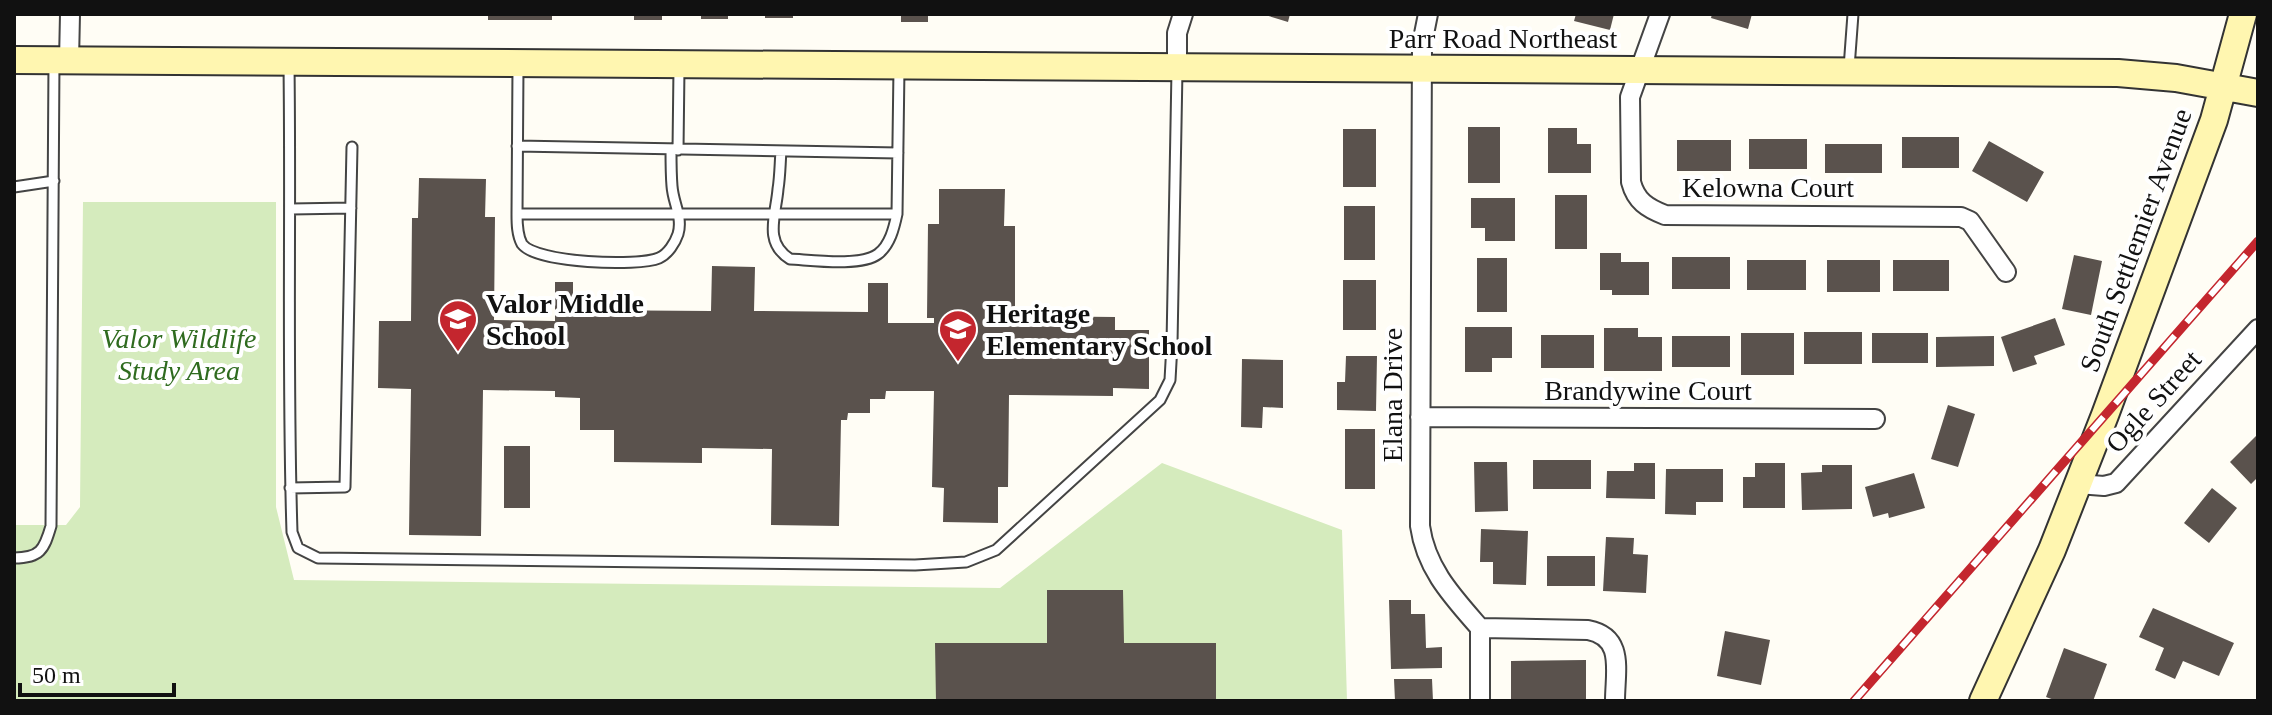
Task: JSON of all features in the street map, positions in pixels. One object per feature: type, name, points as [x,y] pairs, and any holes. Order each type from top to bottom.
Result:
[{"type":"main road","name":"South Settlemier Avenue","points":[[1983,701],[2052,550],[2078,484],[2214,120],[2243,14]]},
{"type":"main road","name":"Parr Road Northeast","points":[[14,60],[2118,73],[2176,78],[2258,93]]},
{"type":"street","points":[[62,60],[70,14]]},
{"type":"street","points":[[1177,68],[1177,33],[1183,14]]},
{"type":"street","name":"Elana Drive","points":[[1428,14],[1423,33],[1422,70],[1420,417],[1423,544],[1439,579],[1480,628]]},
{"type":"street","points":[[1639,71],[1660,14]]},
{"type":"street","name":"Kelowna Court","points":[[1639,71],[1630,97],[1631,182],[1634,194],[1652,209],[1665,215],[1961,217],[1970,221],[1984,238],[2006,272]]},
{"type":"street","name":"Ogle Street","points":[[2078,484],[2104,486],[2116,483],[2258,329]]},
{"type":"street","name":"Brandywine Court","points":[[1420,417],[1875,419]]},
{"type":"street","points":[[1480,701],[1480,628],[1588,630],[1602,633],[1614,646],[1615,701]]},
{"type":"lane","points":[[1849,72],[1853,14]]},
{"type":"lane","points":[[14,558],[33,557],[41,550],[51,526],[54,181],[62,60]]},
{"type":"lane","points":[[289,62],[291,209],[288,409],[292,532],[298,548],[318,558],[915,565],[966,562],[996,550],[1160,400],[1170,380],[1177,68]]},
{"type":"lane","points":[[518,63],[518,231],[523,245],[536,254],[555,259],[588,261],[660,258],[671,249],[678,233],[679,214],[672,189],[679,65]]},
{"type":"lane","points":[[781,151],[778,189],[772,214],[775,244],[781,253],[790,259],[849,260],[863,260],[878,254],[887,244],[897,214],[899,66]]},
{"type":"lane","points":[[517,146],[898,153]]},
{"type":"lane","points":[[290,488],[345,487],[352,147]]},
{"type":"lane","points":[[14,187],[54,181]]},
{"type":"lane","points":[[291,209],[351,208]]},
{"type":"lane","points":[[517,214],[897,214]]},
{"type":"green space","name":"Valor Wildlife Study Area","points":[[83,202],[276,202],[276,507],[294,580],[1000,588],[1162,463],[1342,530],[1347,701],[14,701],[14,525],[66,525],[80,507]]},
{"type":"building","points":[[488,14],[552,14],[552,20],[488,20]]},
{"type":"building","points":[[634,14],[662,14],[662,20],[634,20]]},
{"type":"building","points":[[701,14],[728,14],[728,19],[701,19]]},
{"type":"building","points":[[765,14],[793,14],[793,18],[765,18]]},
{"type":"building","points":[[901,14],[928,14],[928,22],[901,22]]},
{"type":"building","points":[[1262,14],[1290,14],[1288,22]]},
{"type":"building","points":[[1576,14],[1614,14],[1610,30],[1574,21]]},
{"type":"building","points":[[1712,14],[1752,14],[1748,29],[1711,18]]},
{"type":"building","points":[[1468,127],[1500,127],[1500,183],[1468,183]]},
{"type":"building","points":[[1548,128],[1577,128],[1577,144],[1591,144],[1591,173],[1548,173]]},
{"type":"building","points":[[1343,129],[1376,129],[1376,187],[1343,187]]},
{"type":"building","points":[[1902,137],[1959,137],[1959,168],[1902,168]]},
{"type":"building","points":[[1749,139],[1807,139],[1807,169],[1749,169]]},
{"type":"building","points":[[1677,140],[1731,140],[1731,171],[1677,171]]},
{"type":"building","points":[[1989,141],[2044,172],[2027,202],[1972,171]]},
{"type":"building","points":[[1825,144],[1882,144],[1882,173],[1825,173]]},
{"type":"building","points":[[419,178],[486,179],[485,217],[495,217],[494,320],[555,321],[555,282],[573,282],[573,310],[711,311],[712,266],[755,267],[754,311],[868,312],[868,283],[888,283],[888,323],[934,323],[934,318],[927,318],[928,224],[939,224],[939,189],[1005,189],[1004,226],[1015,226],[1015,316],[1115,317],[1115,330],[1149,330],[1149,389],[1113,388],[1113,396],[1009,395],[1008,487],[998,487],[998,523],[943,522],[944,488],[932,487],[934,391],[886,391],[885,399],[870,399],[870,413],[848,413],[847,420],[841,420],[839,526],[771,525],[772,449],[702,448],[702,463],[614,462],[614,430],[580,430],[580,398],[555,397],[555,391],[483,390],[481,536],[409,535],[411,389],[378,388],[379,321],[411,321],[412,218],[418,218]]},
{"type":"building","points":[[1555,195],[1587,195],[1587,249],[1555,249]]},
{"type":"building","points":[[1471,198],[1515,198],[1515,241],[1485,241],[1485,228],[1471,228]]},
{"type":"building","points":[[1344,206],[1375,206],[1375,260],[1344,260]]},
{"type":"building","points":[[1600,253],[1621,253],[1621,262],[1649,262],[1649,295],[1612,295],[1612,290],[1600,290]]},
{"type":"building","points":[[2074,255],[2102,261],[2091,315],[2062,309]]},
{"type":"building","points":[[1672,257],[1730,257],[1730,289],[1672,289]]},
{"type":"building","points":[[1477,258],[1507,258],[1507,312],[1477,312]]},
{"type":"building","points":[[1747,260],[1806,260],[1806,290],[1747,290]]},
{"type":"building","points":[[1827,260],[1880,260],[1880,292],[1827,292]]},
{"type":"building","points":[[1893,260],[1949,260],[1949,291],[1893,291]]},
{"type":"building","points":[[1343,280],[1376,280],[1376,330],[1343,330]]},
{"type":"building","points":[[2055,318],[2065,345],[2034,356],[2037,364],[2013,372],[2001,337]]},
{"type":"building","points":[[1465,327],[1512,327],[1512,358],[1492,358],[1492,372],[1465,372]]},
{"type":"building","points":[[1604,328],[1638,328],[1638,337],[1662,337],[1662,371],[1604,371]]},
{"type":"building","points":[[1804,332],[1862,332],[1862,364],[1804,364]]},
{"type":"building","points":[[1741,333],[1794,333],[1794,375],[1741,375]]},
{"type":"building","points":[[1872,333],[1928,333],[1928,363],[1872,363]]},
{"type":"building","points":[[1541,335],[1594,335],[1594,368],[1541,368]]},
{"type":"building","points":[[1672,336],[1730,336],[1730,367],[1672,367]]},
{"type":"building","points":[[1994,336],[1994,366],[1936,367],[1936,337]]},
{"type":"building","points":[[1346,356],[1377,356],[1376,411],[1337,410],[1337,382],[1345,382]]},
{"type":"building","points":[[1242,359],[1283,360],[1283,408],[1263,407],[1262,428],[1241,427]]},
{"type":"building","points":[[1948,405],[1975,414],[1958,467],[1931,459]]},
{"type":"building","points":[[1345,429],[1375,429],[1375,489],[1345,489]]},
{"type":"building","points":[[2258,434],[2258,477],[2251,484],[2230,462]]},
{"type":"building","points":[[504,446],[530,446],[530,508],[504,508]]},
{"type":"building","points":[[1533,460],[1591,460],[1591,489],[1533,489]]},
{"type":"building","points":[[1474,462],[1507,462],[1508,511],[1475,512]]},
{"type":"building","points":[[1634,463],[1655,463],[1655,499],[1606,498],[1607,471],[1634,471]]},
{"type":"building","points":[[1755,463],[1785,463],[1785,508],[1743,508],[1743,477],[1755,477]]},
{"type":"building","points":[[1822,465],[1852,465],[1852,509],[1802,510],[1801,473],[1822,472]]},
{"type":"building","points":[[1666,469],[1723,469],[1723,502],[1696,502],[1696,515],[1665,514]]},
{"type":"building","points":[[1914,473],[1925,508],[1889,518],[1888,513],[1873,517],[1865,487]]},
{"type":"building","points":[[2212,488],[2237,508],[2209,543],[2184,523]]},
{"type":"building","points":[[1481,529],[1528,531],[1526,585],[1493,584],[1493,562],[1480,562]]},
{"type":"building","points":[[1606,537],[1634,538],[1633,554],[1648,555],[1646,593],[1603,591]]},
{"type":"building","points":[[1547,556],[1595,556],[1595,586],[1547,586]]},
{"type":"building","points":[[1047,590],[1123,590],[1124,643],[1216,643],[1216,701],[936,701],[935,643],[1047,643]]},
{"type":"building","points":[[1389,600],[1411,600],[1411,614],[1425,614],[1426,648],[1442,647],[1442,668],[1391,669]]},
{"type":"building","points":[[2153,608],[2234,643],[2219,676],[2183,661],[2175,679],[2155,670],[2164,648],[2139,637]]},
{"type":"building","points":[[1725,631],[1770,640],[1761,685],[1717,676]]},
{"type":"building","points":[[2064,648],[2107,664],[2093,701],[2057,701],[2046,697]]},
{"type":"building","points":[[1586,660],[1586,701],[1511,701],[1511,661]]},
{"type":"building","points":[[1394,679],[1432,679],[1433,701],[1395,701]]},
{"type":"railway","points":[[1854,701],[2258,241]]},
{"type":"place","name":"Valor Middle School","points":[[458,353]]},
{"type":"place","name":"Heritage Elementary School","points":[[958,363]]}]
